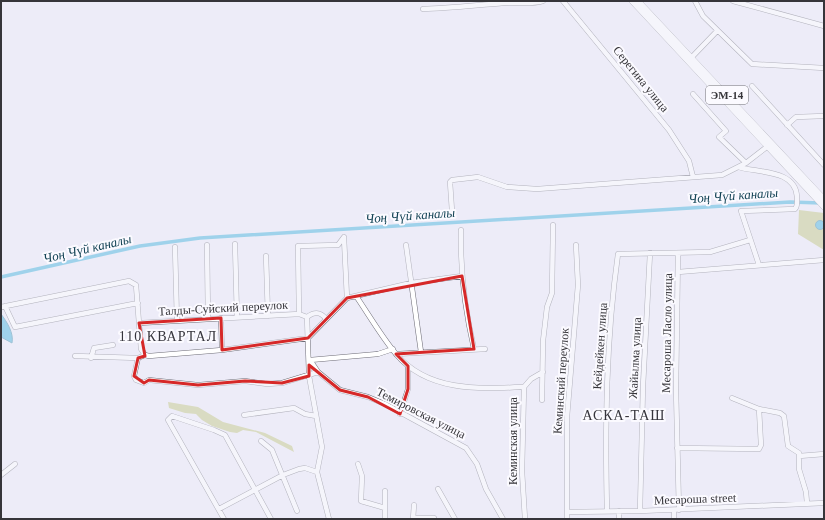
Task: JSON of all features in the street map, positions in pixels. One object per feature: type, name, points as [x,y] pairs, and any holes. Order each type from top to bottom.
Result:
[{"type":"main road","name":"ЭМ-14","points":[[632,1],[808,188],[824,207]]},
{"type":"main road","name":"ЭМ-14","points":[[638,1],[824,199]]},
{"type":"street","points":[[423,9],[504,3],[526,3],[532,5],[543,1]]},
{"type":"street","name":"Серегина улица","points":[[563,1],[669,130],[689,161],[693,177]]},
{"type":"street","points":[[695,1],[703,16],[752,64],[824,68]]},
{"type":"street","points":[[732,1],[824,26]]},
{"type":"street","points":[[692,57],[717,31]]},
{"type":"street","points":[[752,86],[824,165]]},
{"type":"street","points":[[693,94],[726,131],[719,137],[746,163]]},
{"type":"street","points":[[787,125],[796,117],[824,116]]},
{"type":"street","points":[[452,211],[450,182],[452,180],[478,177],[507,187],[537,189],[722,175],[746,163],[768,146]]},
{"type":"street","points":[[738,167],[749,171],[771,172],[795,186],[797,206],[795,209],[740,211],[759,265]]},
{"type":"street","points":[[542,400],[546,307],[552,293],[553,225]]},
{"type":"street","points":[[461,230],[462,276],[466,314],[474,349]]},
{"type":"street","points":[[299,314],[298,246],[338,245],[344,237],[347,298]]},
{"type":"street","points":[[650,253],[710,252],[750,240]]},
{"type":"street","points":[[235,244],[237,317]]},
{"type":"street","points":[[206,245],[208,319]]},
{"type":"street","points":[[406,245],[421,352]]},
{"type":"street","name":"Кеминский переулок","points":[[567,519],[567,418],[578,285],[576,245]]},
{"type":"street","points":[[175,247],[177,321]]},
{"type":"street","name":"Месароша Ласло улица","points":[[674,519],[676,510],[677,448],[678,252]]},
{"type":"street","name":"Кейдейкен улица","points":[[607,511],[605,420],[614,280],[618,254],[650,253]]},
{"type":"street","name":"Жайылма улица","points":[[640,511],[643,386],[650,253]]},
{"type":"street","points":[[266,256],[268,316]]},
{"type":"street","points":[[678,272],[824,260]]},
{"type":"street","points":[[75,356],[91,358],[138,358],[146,355],[222,350],[308,338],[347,298],[411,284],[462,276]]},
{"type":"street","points":[[138,303],[15,326],[3,307],[129,281],[136,285],[138,303],[141,349],[146,355]]},
{"type":"street","points":[[356,296],[395,352],[408,366],[438,383],[467,387],[524,387]]},
{"type":"street","points":[[326,319],[323,315],[317,312],[312,313],[307,317],[310,360],[309,376],[322,447],[318,472],[329,519]]},
{"type":"street","name":"Талды-Суйский переулок","points":[[139,323],[299,314],[307,317]]},
{"type":"street","points":[[221,318],[222,350]]},
{"type":"street","points":[[91,358],[94,348],[113,345]]},
{"type":"street","points":[[310,360],[395,352],[485,349]]},
{"type":"street","points":[[138,358],[134,376],[136,380],[144,383],[149,380],[198,385],[245,381],[267,384],[282,384],[318,372]]},
{"type":"street","name":"Темировская улица","points":[[310,360],[318,372],[340,390],[385,404],[400,414],[466,448],[476,464],[486,489],[503,519]]},
{"type":"street","points":[[400,414],[408,389],[408,366]]},
{"type":"street","name":"Кеминская улица","points":[[525,519],[522,471],[524,387],[531,379],[543,372]]},
{"type":"street","points":[[732,398],[759,409],[780,413],[784,416],[788,446],[799,456],[824,454]]},
{"type":"street","points":[[244,415],[294,408],[305,414],[316,416]]},
{"type":"street","points":[[677,448],[759,449],[761,445],[759,409]]},
{"type":"street","points":[[224,519],[168,420],[172,416],[225,435],[271,519]]},
{"type":"street","points":[[261,441],[268,445],[272,450],[297,511]]},
{"type":"street","points":[[799,456],[799,469],[806,492],[807,503]]},
{"type":"street","points":[[1,475],[15,464]]},
{"type":"street","points":[[358,464],[362,476],[361,501],[384,508]]},
{"type":"street","points":[[219,509],[283,475],[305,468],[318,472]]},
{"type":"street","points":[[438,489],[454,519]]},
{"type":"street","points":[[385,491],[385,519]]},
{"type":"street","name":"Месароша street","points":[[567,512],[676,510],[824,503]]},
{"type":"street","points":[[414,505],[414,518],[434,518]]},
{"type":"street","points":[[619,511],[620,519]]},
{"type":"highlighted area","points":[[462,276],[474,349],[396,354],[408,366],[408,389],[400,414],[368,397],[340,390],[309,365],[309,376],[282,383],[245,381],[198,385],[149,380],[144,383],[134,376],[138,358],[145,356],[139,323],[221,318],[222,350],[308,338],[347,298]]},
{"type":"green space","points":[[799,210],[824,213],[824,250],[798,234]]},
{"type":"green space","points":[[168,402],[198,407],[223,422],[265,433],[292,446],[294,452],[256,432],[243,430],[237,433],[212,426],[196,414],[185,413],[169,408]]},
{"type":"water","points":[[820,220],[825,225],[820,230],[815,225]]},
{"type":"water","points":[[1,314],[8,324],[11,332],[12,343],[1,337]]},
{"type":"waterway","name":"Чоң Чүй каналы","points":[[1,277],[140,246],[200,238],[790,202],[821,203]]},
{"type":"district","name":"110 КВАРТАЛ","points":[[168,336]]},
{"type":"district","name":"АСКА-ТАШ","points":[[624,415]]}]
